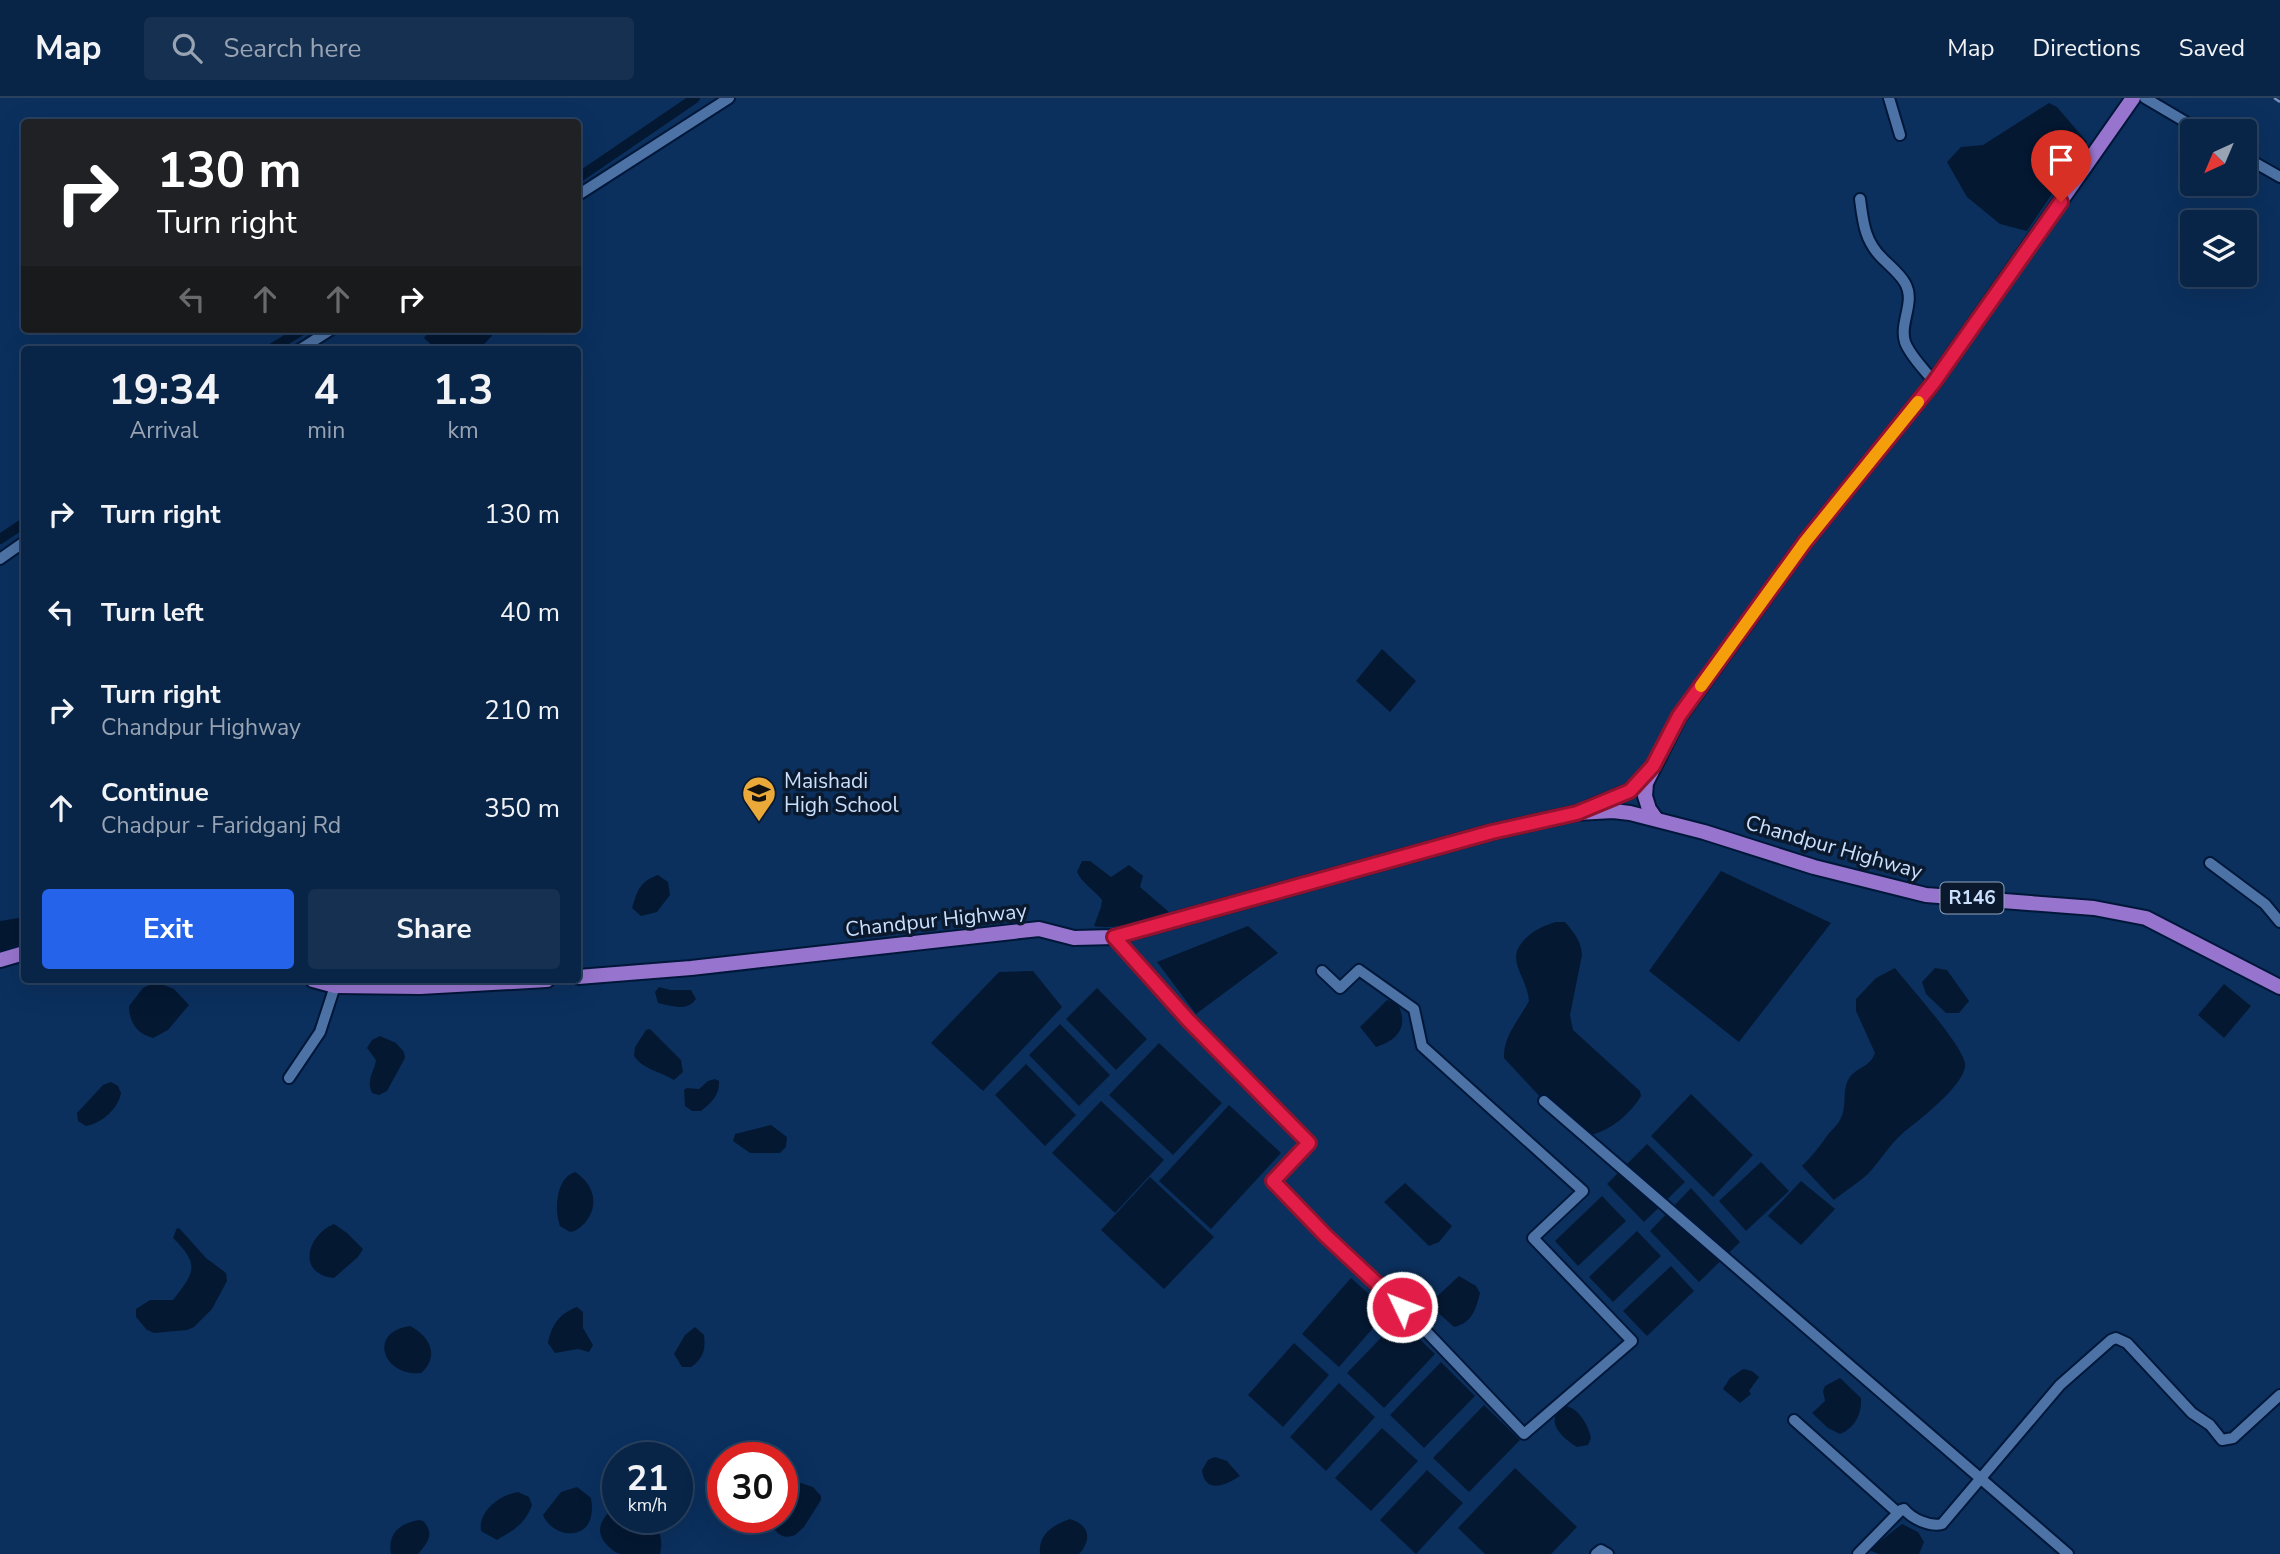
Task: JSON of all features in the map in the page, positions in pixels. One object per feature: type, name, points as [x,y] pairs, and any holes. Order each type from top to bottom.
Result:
[{"type":"main road","points":[[1656,819],[1645,796],[1646,783],[1679,716],[1805,542],[1934,382],[2133,98]]},
{"type":"main road","points":[[1577,813],[1630,791],[1653,766]]},
{"type":"main road","name":"Chandpur Highway","points":[[581,977],[1039,929],[1074,938],[1114,937],[1492,832],[1577,813],[1622,812],[1704,832],[1814,867],[1926,895],[2094,908],[2146,918],[2280,987]]},
{"type":"main road","points":[[0,960],[21,954]]},
{"type":"main road","points":[[324,983],[335,986],[420,987],[493,983]]},
{"type":"street","points":[[581,193],[729,98]]},
{"type":"street","points":[[1889,98],[1900,135]]},
{"type":"street","points":[[2145,98],[2181,119]]},
{"type":"street","points":[[2258,164],[2280,177]]},
{"type":"street","points":[[1860,200],[1863,230],[1869,243],[1905,281],[1909,293],[1905,341],[1934,382]]},
{"type":"street","points":[[305,346],[326,333]]},
{"type":"street","points":[[0,559],[21,544]]},
{"type":"street","points":[[2210,863],[2265,904],[2280,922]]},
{"type":"street","points":[[1114,937],[1189,1021],[1309,1143],[1273,1181],[1326,1236],[1402,1307],[1524,1434],[1632,1340],[1533,1238],[1583,1191],[1422,1046],[1414,1009],[1359,970],[1340,988],[1322,971]]},
{"type":"street","points":[[289,1078],[320,1032],[335,986]]},
{"type":"street","points":[[1544,1101],[2068,1554]]},
{"type":"street","points":[[1858,1554],[1897,1512],[1904,1509],[1917,1519],[1936,1525],[1942,1524],[2060,1385],[2114,1338],[2127,1343],[2222,1440],[2233,1438],[2280,1395]]},
{"type":"street","points":[[1794,1420],[1897,1512]]},
{"type":"street","points":[[1596,1554],[1601,1550],[1608,1554]]},
{"type":"water","points":[[2049,103],[2057,107],[2087,142],[2027,231],[2000,224],[1967,197],[1947,162],[1961,147],[1983,145]]},
{"type":"water","points":[[428,333],[494,333],[483,346],[433,346],[424,338]]},
{"type":"water","points":[[1382,649],[1416,681],[1390,712],[1356,681]]},
{"type":"water","points":[[1082,861],[1090,861],[1111,877],[1129,865],[1143,876],[1140,887],[1169,912],[1122,926],[1094,926],[1102,900],[1077,872]]},
{"type":"water","points":[[1721,871],[1831,923],[1739,1042],[1649,971]]},
{"type":"water","points":[[658,875],[668,882],[670,895],[657,912],[641,916],[632,908],[638,891],[643,884]]},
{"type":"water","points":[[21,919],[21,944],[0,951],[0,921]]},
{"type":"water","points":[[1556,922],[1565,922],[1576,937],[1582,955],[1570,1015],[1573,1030],[1640,1091],[1641,1096],[1632,1109],[1619,1120],[1605,1130],[1591,1135],[1544,1101],[1504,1058],[1509,1035],[1529,1001],[1516,953],[1529,935]]},
{"type":"water","points":[[1248,926],[1278,953],[1196,1014],[1157,962]]},
{"type":"water","points":[[1895,968],[1954,1042],[1965,1063],[1964,1071],[1951,1091],[1898,1137],[1868,1174],[1834,1200],[1802,1166],[1840,1121],[1848,1080],[1869,1062],[1875,1053],[1856,1011],[1856,999],[1876,978]]},
{"type":"water","points":[[1935,968],[1947,970],[1969,1001],[1959,1013],[1946,1013],[1926,994],[1922,982]]},
{"type":"water","points":[[1033,971],[1062,1007],[983,1091],[931,1043],[999,972]]},
{"type":"water","points":[[159,983],[174,989],[189,1005],[168,1030],[153,1038],[142,1034],[130,1017],[129,1006],[143,988]]},
{"type":"water","points":[[2224,984],[2251,1006],[2224,1038],[2198,1015]]},
{"type":"water","points":[[659,987],[691,990],[696,999],[684,1007],[658,1003],[655,992]]},
{"type":"water","points":[[1097,988],[1147,1039],[1116,1070],[1066,1019]]},
{"type":"water","points":[[1387,1000],[1397,1003],[1402,1024],[1396,1036],[1376,1047],[1360,1027]]},
{"type":"water","points":[[1060,1024],[1110,1075],[1079,1106],[1029,1055]]},
{"type":"water","points":[[650,1029],[681,1060],[683,1072],[674,1080],[647,1067],[634,1056],[635,1047],[646,1030]]},
{"type":"water","points":[[380,1036],[396,1043],[404,1052],[405,1058],[387,1091],[379,1095],[372,1093],[370,1088],[376,1060],[367,1048],[372,1040]]},
{"type":"water","points":[[1159,1043],[1222,1103],[1173,1155],[1109,1095]]},
{"type":"water","points":[[1026,1064],[1076,1115],[1045,1146],[995,1095]]},
{"type":"water","points":[[715,1079],[719,1081],[718,1090],[708,1105],[701,1111],[692,1111],[685,1106],[684,1090],[699,1089]]},
{"type":"water","points":[[111,1082],[118,1086],[121,1093],[113,1110],[86,1126],[78,1121],[77,1113],[103,1085]]},
{"type":"water","points":[[1691,1094],[1753,1155],[1713,1197],[1651,1136]]},
{"type":"water","points":[[1101,1101],[1164,1160],[1115,1213],[1052,1153]]},
{"type":"water","points":[[1229,1105],[1281,1153],[1211,1229],[1159,1181]]},
{"type":"water","points":[[771,1125],[787,1137],[786,1147],[780,1153],[750,1153],[733,1141],[735,1134]]},
{"type":"water","points":[[1647,1144],[1685,1182],[1644,1222],[1607,1184]]},
{"type":"water","points":[[1761,1162],[1789,1191],[1746,1231],[1719,1201]]},
{"type":"water","points":[[575,1172],[587,1182],[593,1202],[590,1216],[585,1223],[570,1232],[560,1226],[557,1203],[560,1187],[569,1175]]},
{"type":"water","points":[[1150,1177],[1214,1237],[1164,1289],[1101,1230]]},
{"type":"water","points":[[1801,1181],[1835,1209],[1801,1245],[1768,1216]]},
{"type":"water","points":[[1405,1183],[1452,1226],[1439,1242],[1429,1246],[1384,1202]]},
{"type":"water","points":[[1691,1188],[1740,1242],[1699,1282],[1650,1231]]},
{"type":"water","points":[[1602,1196],[1626,1221],[1578,1266],[1555,1241]]},
{"type":"water","points":[[334,1224],[363,1249],[358,1257],[334,1278],[322,1275],[314,1269],[310,1254],[317,1237]]},
{"type":"water","points":[[177,1228],[206,1258],[226,1273],[227,1281],[212,1309],[194,1327],[154,1333],[147,1330],[136,1317],[136,1309],[150,1300],[173,1300],[190,1275],[191,1262],[173,1238]]},
{"type":"water","points":[[1637,1231],[1661,1256],[1613,1302],[1589,1277]]},
{"type":"water","points":[[1671,1266],[1694,1291],[1647,1336],[1623,1311]]},
{"type":"water","points":[[1459,1276],[1476,1286],[1480,1293],[1469,1319],[1454,1327],[1432,1307],[1431,1302]]},
{"type":"water","points":[[1351,1278],[1388,1311],[1339,1367],[1302,1334]]},
{"type":"water","points":[[577,1307],[583,1312],[583,1328],[593,1345],[589,1352],[578,1349],[555,1353],[548,1343],[554,1325],[561,1316]]},
{"type":"water","points":[[1399,1319],[1435,1354],[1384,1408],[1347,1373]]},
{"type":"water","points":[[410,1326],[423,1335],[430,1347],[430,1360],[421,1373],[397,1368],[385,1353],[388,1336]]},
{"type":"water","points":[[695,1327],[704,1335],[703,1353],[691,1367],[682,1367],[674,1354],[685,1335]]},
{"type":"water","points":[[1294,1343],[1329,1375],[1283,1427],[1248,1395]]},
{"type":"water","points":[[1441,1362],[1475,1396],[1424,1448],[1390,1415]]},
{"type":"water","points":[[1743,1369],[1752,1371],[1759,1377],[1749,1391],[1751,1394],[1740,1403],[1723,1389],[1730,1378]]},
{"type":"water","points":[[1840,1378],[1861,1398],[1861,1404],[1854,1424],[1840,1434],[1828,1428],[1812,1413],[1825,1401],[1825,1386]]},
{"type":"water","points":[[1339,1383],[1375,1417],[1326,1471],[1290,1437]]},
{"type":"water","points":[[1484,1405],[1520,1440],[1469,1492],[1433,1458]]},
{"type":"water","points":[[1565,1406],[1575,1410],[1585,1423],[1591,1438],[1588,1445],[1577,1447],[1557,1428],[1555,1417]]},
{"type":"water","points":[[1382,1428],[1418,1461],[1371,1511],[1335,1478]]},
{"type":"water","points":[[1215,1457],[1227,1461],[1240,1476],[1223,1485],[1207,1483],[1202,1470],[1208,1460]]},
{"type":"water","points":[[1515,1468],[1577,1527],[1551,1554],[1485,1554],[1458,1528]]},
{"type":"water","points":[[1427,1470],[1463,1503],[1416,1554],[1380,1520]]},
{"type":"water","points":[[798,1482],[813,1487],[821,1496],[804,1527],[798,1532]]},
{"type":"water","points":[[577,1487],[591,1498],[592,1513],[588,1524],[582,1530],[565,1533],[548,1523],[543,1515],[561,1492]]},
{"type":"water","points":[[518,1492],[529,1497],[532,1505],[522,1522],[497,1540],[481,1531],[483,1517],[492,1505]]},
{"type":"water","points":[[1070,1519],[1082,1525],[1087,1534],[1086,1543],[1079,1554],[1040,1554],[1041,1541],[1048,1531]]},
{"type":"water","points":[[419,1520],[427,1525],[429,1530],[422,1550],[418,1554],[391,1554],[391,1541],[396,1531]]},
{"type":"water","points":[[1902,1524],[1918,1532],[1924,1542],[1919,1554],[1879,1554],[1869,1550]]},
{"type":"water","points":[[601,1525],[602,1533],[659,1533],[660,1554],[615,1552],[603,1540],[600,1530]]},
{"type":"water","points":[[779,1533],[797,1533],[785,1537]]},
{"type":"waterway","points":[[581,176],[695,98]]},
{"type":"waterway","points":[[276,346],[297,333]]},
{"type":"waterway","points":[[0,539],[21,525]]},
{"type":"railway","points":[[2274,98],[2280,102]]},
{"type":"slow traffic","points":[[1701,686],[1805,542],[1918,402]]},
{"type":"place","name":"Maishadi High School","points":[[759,823]]},
{"type":"route","points":[[1402,1307],[1326,1236],[1273,1181],[1309,1143],[1189,1021],[1114,937],[1492,832],[1577,813],[1630,791],[1653,766],[1679,716],[1805,542],[1934,382],[2061,202]]}]
